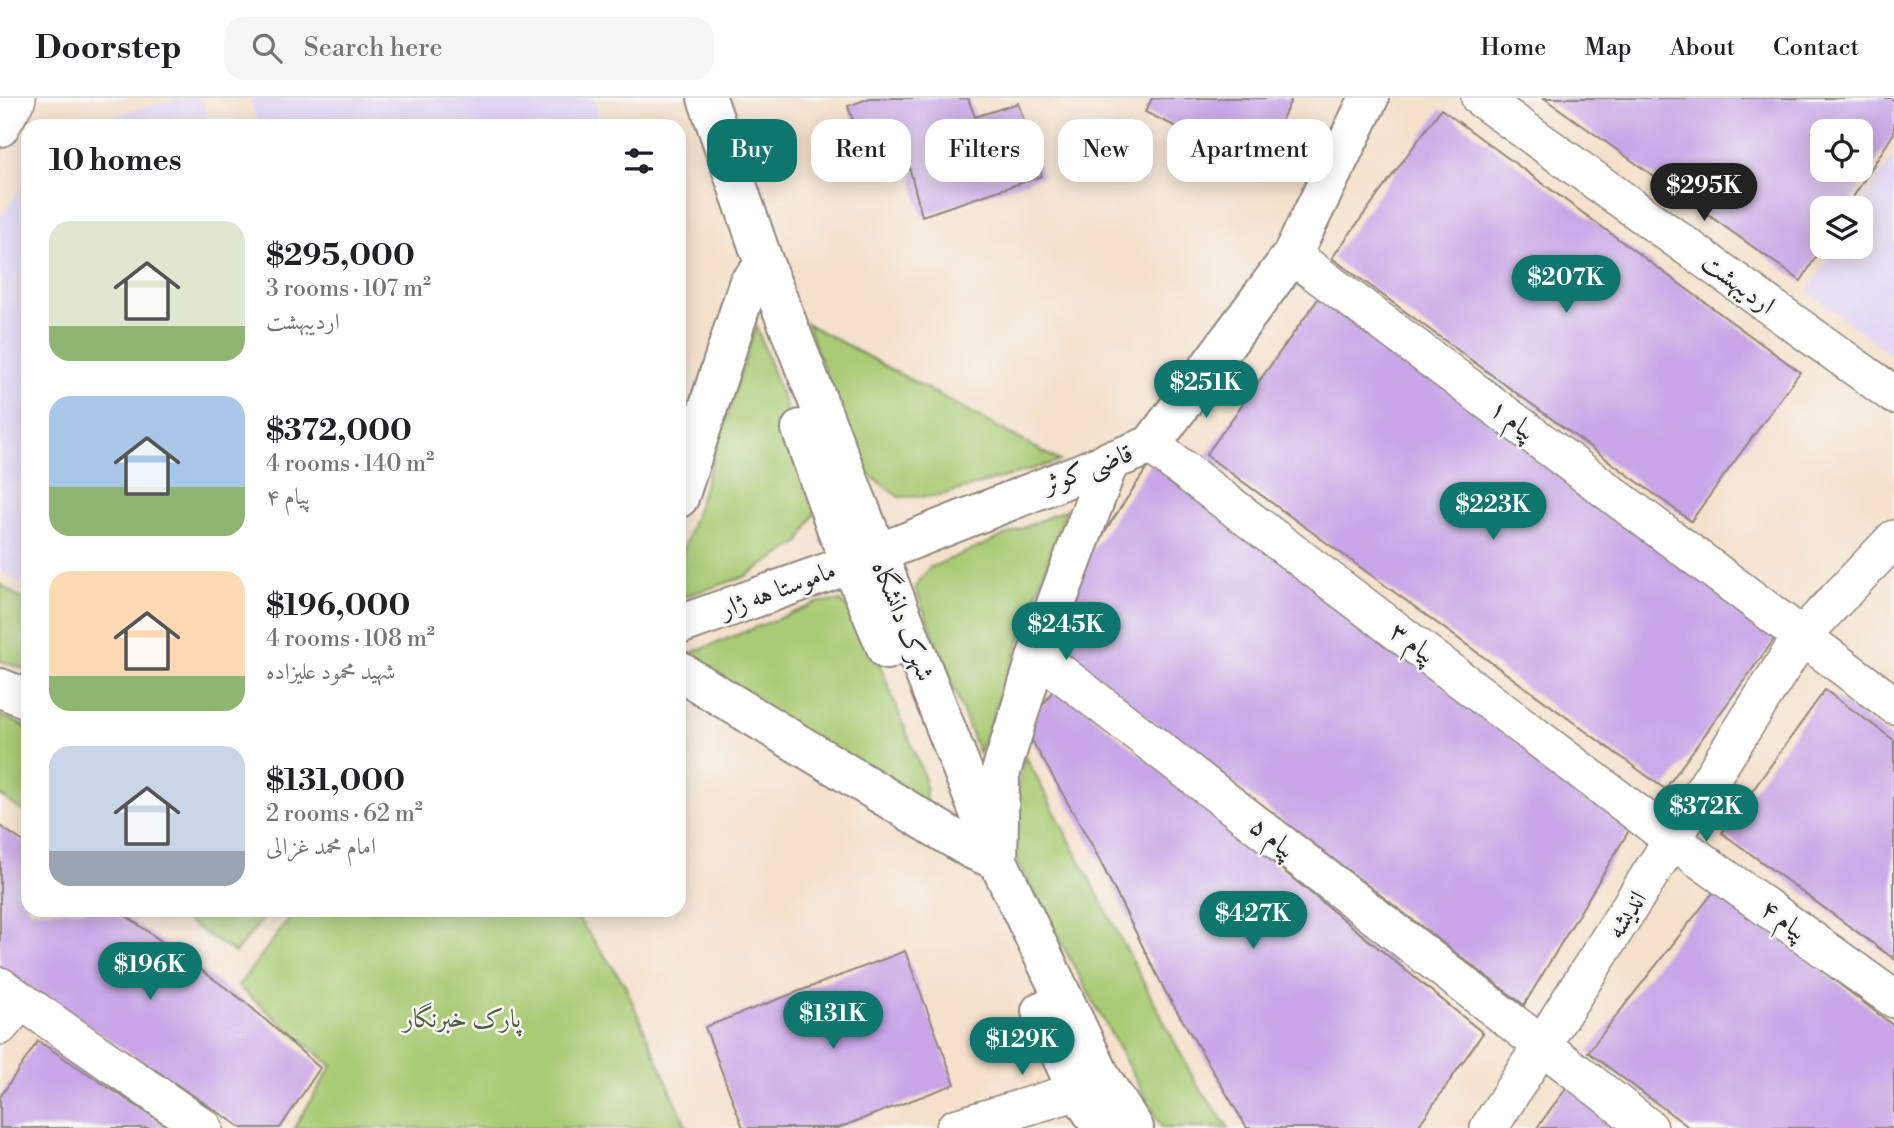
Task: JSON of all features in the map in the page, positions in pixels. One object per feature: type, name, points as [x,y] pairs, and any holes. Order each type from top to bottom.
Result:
[{"type":"main road","points":[[680,98],[757,275],[686,478]]},
{"type":"main road","name":"شهرک دانشگاه","points":[[707,98],[757,275],[864,558],[985,855],[1091,1087],[1135,1128]]},
{"type":"main road","name":"قاضی کوثر","points":[[864,558],[1151,445],[1292,255],[1369,98]]},
{"type":"main road","points":[[686,675],[985,855],[1000,775],[1037,655],[1110,460]]},
{"type":"main road","name":"ماموستا هه ژار","points":[[686,622],[864,558]]},
{"type":"main road","points":[[0,688],[21,696]]},
{"type":"main road","points":[[1091,1087],[1102,1128]]},
{"type":"street","points":[[0,128],[17,98]]},
{"type":"street","name":"اردیبهشت","points":[[1480,98],[1894,396]]},
{"type":"street","name":"پیام ۱","points":[[1292,255],[1894,705]]},
{"type":"street","name":"پیام ۳","points":[[1151,445],[1674,841]]},
{"type":"street","name":"اندیشه","points":[[1489,1128],[1674,841],[1801,637],[1894,539]]},
{"type":"street","name":"پیام ۵","points":[[1037,655],[1649,1128]]},
{"type":"street","name":"پیام ۴","points":[[1674,841],[1894,999]]},
{"type":"street","points":[[7,1004],[204,1128]]},
{"type":"street","points":[[955,1128],[1091,1087]]},
{"type":"shaded area","points":[[183,98],[201,98],[208,119],[99,119]]},
{"type":"shaded area","points":[[249,98],[593,98],[600,119],[256,119]]},
{"type":"shaded area","points":[[1894,155],[1894,357],[1808,291],[1828,259],[1873,259],[1873,196],[1868,196]]},
{"type":"shaded area","points":[[21,187],[21,584],[0,571],[0,217]]},
{"type":"green space","points":[[806,323],[1060,461],[938,496],[899,497],[863,470]]},
{"type":"green space","points":[[756,325],[820,502],[800,542],[744,577],[686,596],[686,542]]},
{"type":"green space","points":[[1067,509],[979,754],[915,587],[929,568]]},
{"type":"green space","points":[[0,584],[21,599],[21,668],[0,661]]},
{"type":"green space","points":[[840,601],[862,620],[925,779],[926,806],[686,660],[686,655],[820,602]]},
{"type":"green space","points":[[0,715],[21,725],[21,810],[0,795]]},
{"type":"green space","points":[[1025,755],[1197,1085],[1229,1128],[1162,1128],[1006,841]]},
{"type":"green space","points":[[181,917],[264,917],[235,953]]},
{"type":"green space","name":"پارک خبرنگار","points":[[291,917],[577,917],[624,983],[687,1128],[294,1128],[332,1066],[238,986]]},
{"type":"building","points":[[870,98],[968,98],[975,117],[1018,103],[1023,119],[925,119],[925,182],[1024,182],[922,216],[911,174],[911,119],[852,119],[848,106]]},
{"type":"building","points":[[1152,98],[1292,98],[1282,119],[1167,119],[1167,122],[1145,112]]},
{"type":"building","points":[[1544,98],[1890,98],[1894,101],[1894,133],[1873,166],[1873,119],[1810,119],[1810,182],[1863,182],[1854,196],[1810,196],[1810,259],[1815,259],[1801,281]]},
{"type":"building","points":[[1441,109],[1800,372],[1691,521],[1332,258]]},
{"type":"building","points":[[1321,295],[1781,630],[1665,789],[1206,455]]},
{"type":"building","points":[[1151,462],[1630,829],[1524,1005],[1068,656],[1080,569]]},
{"type":"building","points":[[1056,686],[1483,1033],[1417,1128],[1247,1128],[1165,991],[1093,847],[1026,730]]},
{"type":"building","points":[[1825,690],[1894,740],[1894,959],[1722,833]]},
{"type":"building","points":[[0,826],[21,840],[21,917],[128,917],[244,1001],[320,1068],[280,1128],[242,1128],[0,967]]},
{"type":"building","points":[[1716,889],[1894,1026],[1894,1128],[1690,1128],[1588,1052]]},
{"type":"building","points":[[905,951],[955,1084],[838,1128],[743,1128],[705,1027]]},
{"type":"building","points":[[38,1041],[170,1128],[0,1128],[0,1097]]},
{"type":"building","points":[[1567,1087],[1619,1128],[1537,1128]]}]
